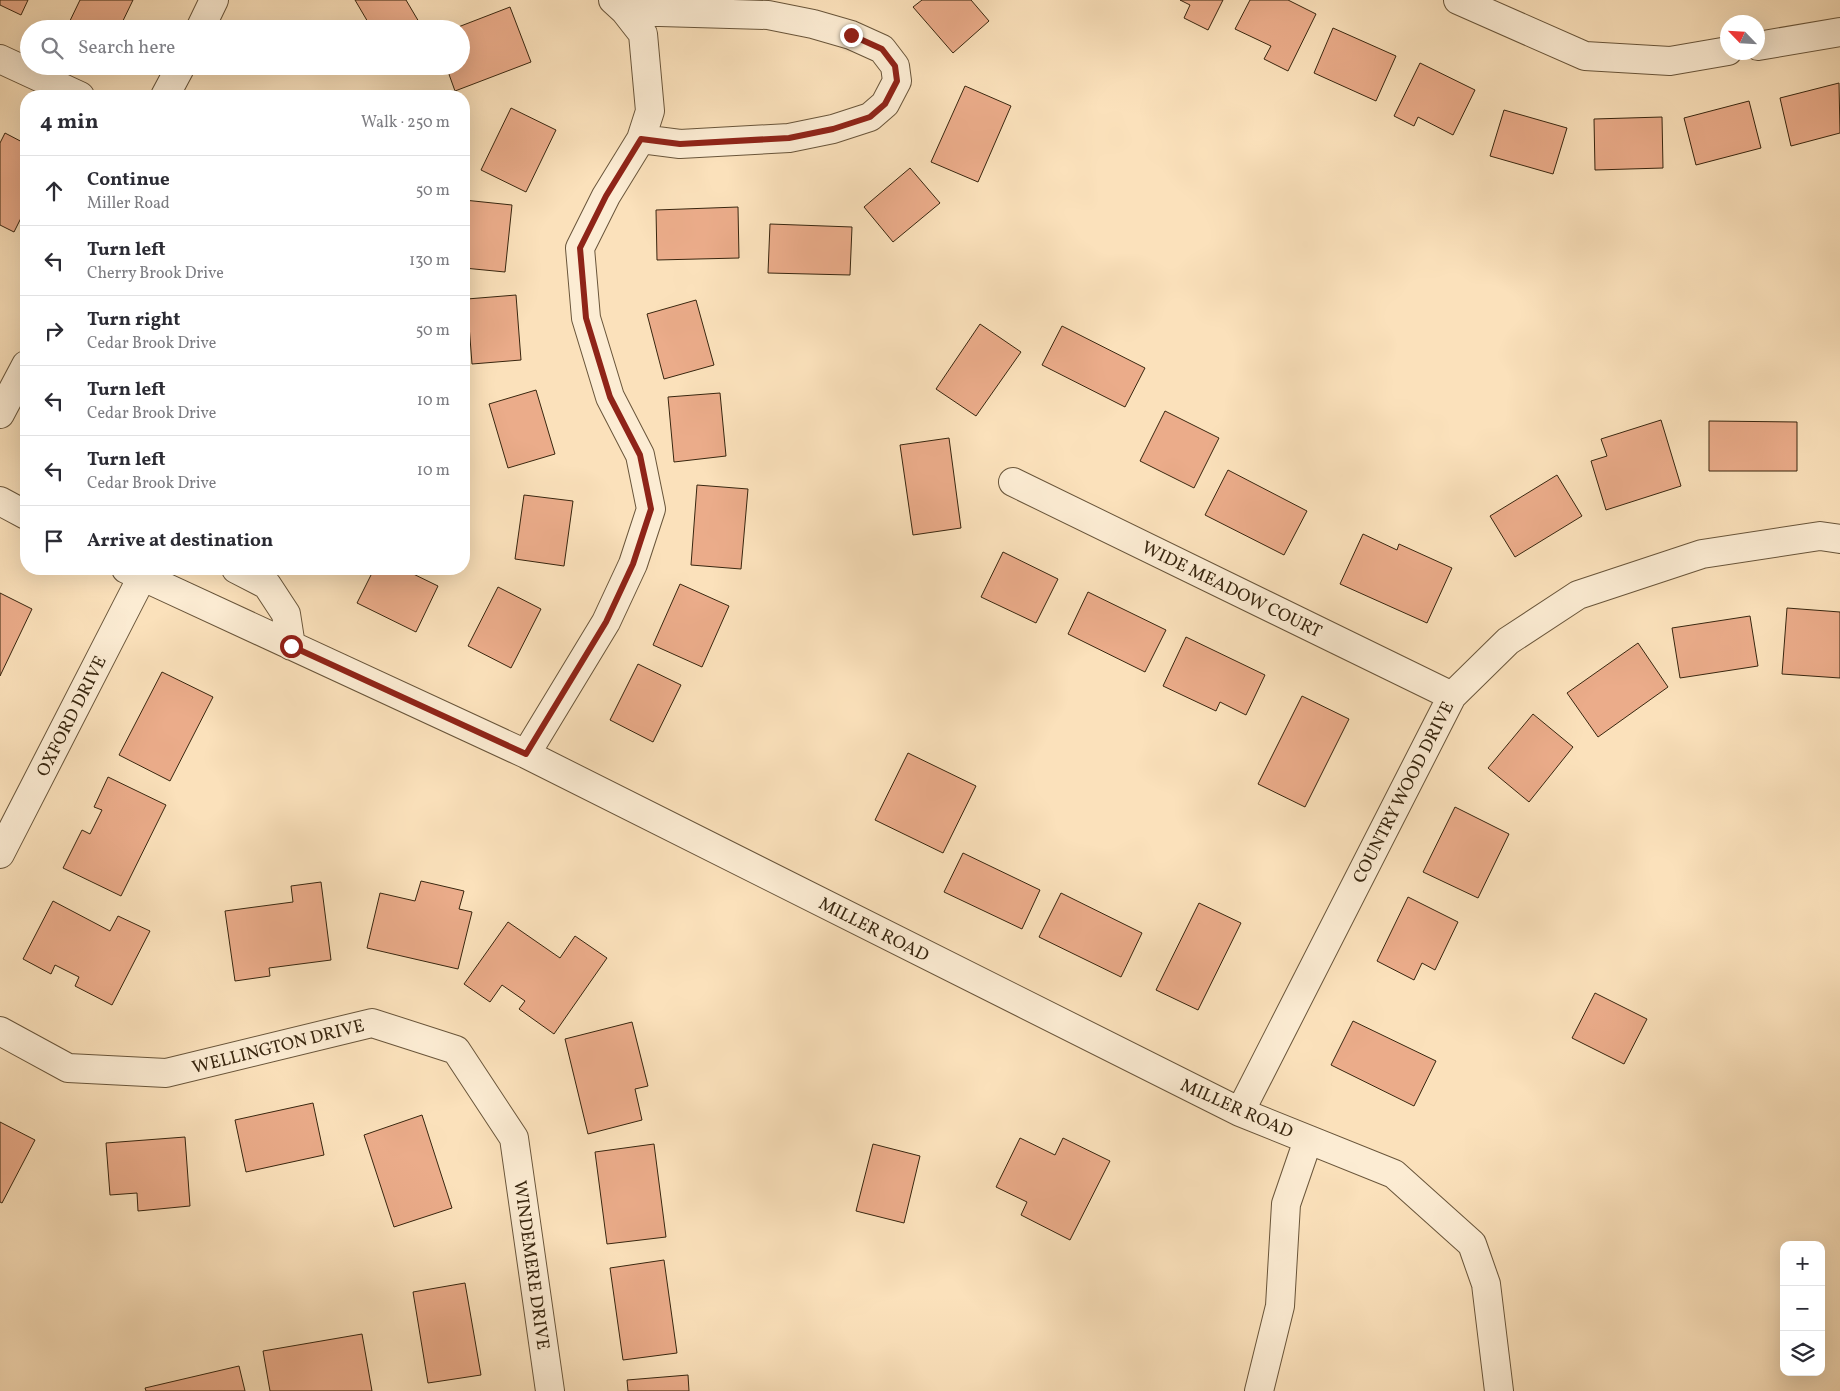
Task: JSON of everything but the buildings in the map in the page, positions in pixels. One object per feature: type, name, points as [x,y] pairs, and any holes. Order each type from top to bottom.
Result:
[{"type":"street","points":[[204,20],[214,0]]},
{"type":"street","points":[[1458,0],[1585,56],[1670,61],[1720,52]]},
{"type":"street","points":[[619,6],[768,15],[813,24],[851,35],[882,49],[895,66],[897,81],[885,104],[870,117],[833,129],[789,138],[680,144],[641,139]]},
{"type":"street","points":[[526,754],[606,622],[633,564],[651,509],[640,455],[610,397],[586,318],[580,248],[606,196],[641,139],[650,112],[643,34],[619,6]]},
{"type":"street","points":[[1765,45],[1840,32]]},
{"type":"street","points":[[0,59],[20,68]]},
{"type":"street","points":[[35,75],[67,90]]},
{"type":"street","points":[[168,90],[176,75]]},
{"type":"street","points":[[0,414],[20,376]]},
{"type":"street","name":"WIDE MEADOW COURT","points":[[1013,482],[1452,696]]},
{"type":"street","points":[[0,501],[20,512]]},
{"type":"street","name":"COUNTRY WOOD DRIVE","points":[[1240,1112],[1452,696],[1508,641],[1578,595],[1702,554],[1820,536],[1840,539]]},
{"type":"street","name":"OXFORD DRIVE","points":[[0,854],[133,575]]},
{"type":"street","name":"MILLER ROAD","points":[[138,575],[526,754],[1240,1112],[1394,1174],[1472,1244],[1486,1284],[1499,1391]]},
{"type":"street","points":[[247,575],[266,585],[286,614],[291,646]]},
{"type":"street","name":"WELLINGTON DRIVE","points":[[0,1031],[68,1068],[166,1073],[372,1023],[456,1050],[514,1138]]},
{"type":"street","name":"WINDEMERE DRIVE","points":[[514,1138],[550,1391]]},
{"type":"street","points":[[1259,1391],[1280,1306],[1286,1204],[1308,1140]]},
{"type":"route","points":[[291,646],[526,754],[606,622],[633,564],[651,509],[640,455],[610,397],[586,318],[580,248],[606,196],[641,139],[680,144],[789,138],[833,129],[870,117],[885,104],[897,81],[895,66],[882,49],[851,35]]}]
